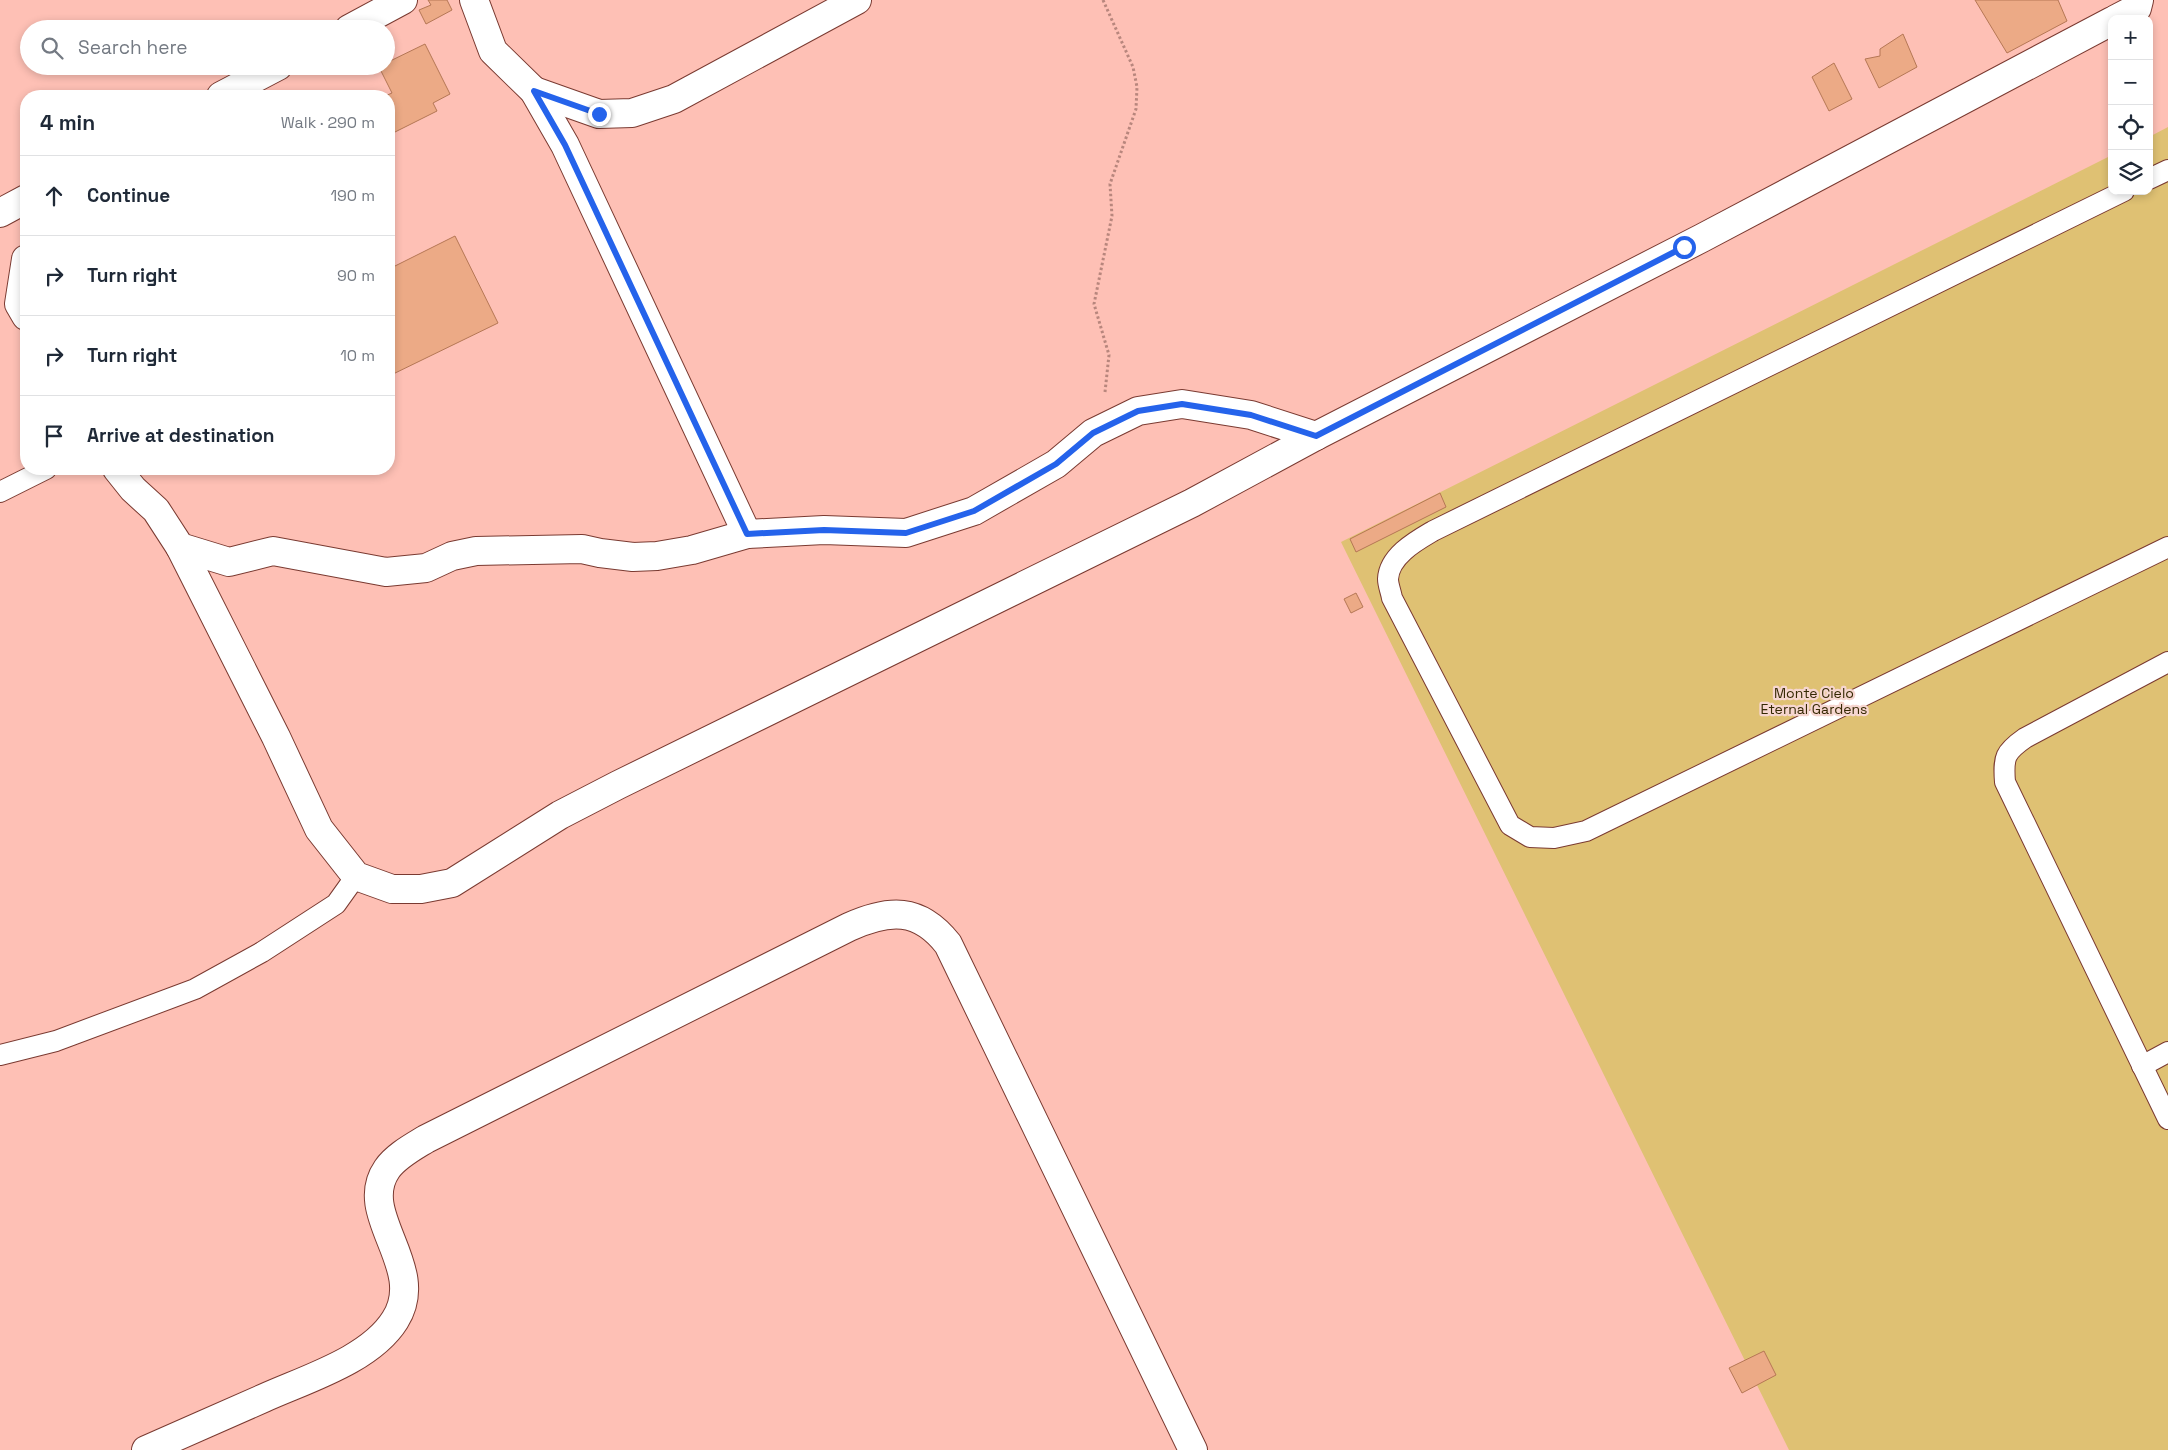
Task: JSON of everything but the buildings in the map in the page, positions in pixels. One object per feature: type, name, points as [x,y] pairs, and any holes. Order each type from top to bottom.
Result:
[{"type":"street","points":[[366,20],[403,0]]},
{"type":"street","points":[[474,0],[493,51],[534,91],[565,145],[747,534]]},
{"type":"street","points":[[534,91],[599,114],[632,113],[674,99],[857,0]]},
{"type":"street","points":[[122,475],[133,489],[156,510],[180,547],[276,737],[319,829],[356,876],[392,889],[420,889],[452,883],[560,815],[1192,503],[1316,436],[1702,238],[2108,23]]},
{"type":"street","points":[[232,90],[261,75]]},
{"type":"street","points":[[0,213],[20,202]]},
{"type":"street","points":[[15,303],[20,283]]},
{"type":"street","points":[[180,547],[229,562],[273,552],[386,572],[426,568],[452,556],[476,551],[582,549],[633,557],[656,556],[692,550],[747,534],[824,530],[906,533],[974,511],[1056,464],[1093,433],[1138,411],[1182,404],[1251,415],[1316,436]]},
{"type":"street","points":[[146,1450],[345,1362],[375,1342],[395,1320],[404,1300],[405,1279],[380,1210],[378,1191],[387,1169],[404,1153],[426,1139],[849,927],[872,916],[891,913],[920,920],[938,930],[948,944],[1193,1450]]},
{"type":"lane","points":[[2153,177],[2168,170]]},
{"type":"lane","points":[[2116,195],[1433,531],[1411,544],[1394,561],[1388,578],[1392,598],[1510,825],[1530,837],[1554,838],[1586,831],[2168,547]]},
{"type":"lane","points":[[0,492],[34,475]]},
{"type":"lane","points":[[2168,662],[2025,738],[2009,749],[2004,762],[2005,782],[2168,1120]]},
{"type":"lane","points":[[0,1055],[56,1041],[195,989],[262,952],[336,904],[356,876]]},
{"type":"lane","points":[[2142,1066],[2168,1052]]},
{"type":"path","points":[[1093,433],[1105,391],[1109,355],[1094,304],[1112,216],[1110,184],[1136,110],[1137,87],[1133,67],[1102,0]]},
{"type":"green space","name":"Monte Cielo Eternal Gardens","points":[[2168,127],[2168,1450],[1789,1450],[1341,542],[2108,157],[2108,195],[2153,195],[2153,135]]},
{"type":"route","points":[[599,114],[534,91],[565,145],[747,534],[824,530],[906,533],[974,511],[1056,464],[1093,433],[1138,411],[1182,404],[1251,415],[1316,436],[1684,247]]}]
